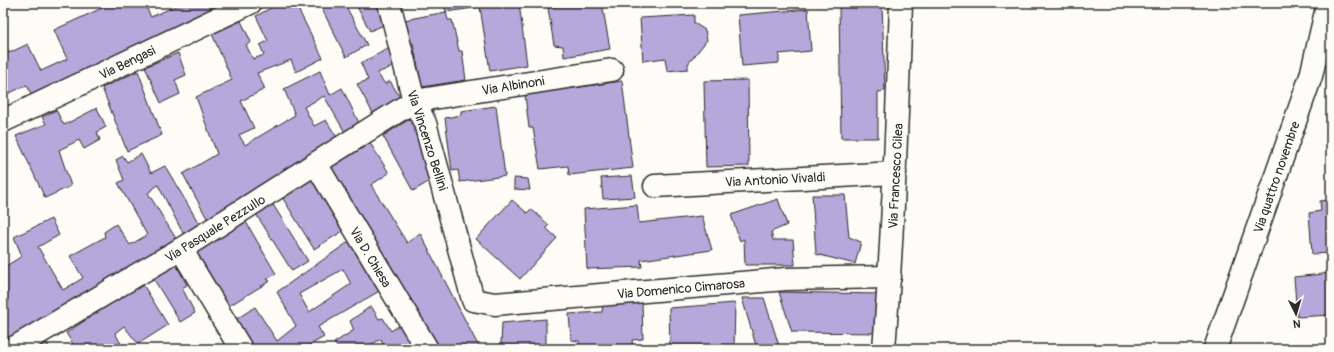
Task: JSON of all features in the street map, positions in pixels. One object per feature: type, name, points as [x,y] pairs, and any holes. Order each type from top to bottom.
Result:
[{"type":"street","name":"Via Bengasi","points":[[3,121],[250,3]]},
{"type":"street","name":"Via Vincenzo Bellini","points":[[389,3],[414,101],[425,123],[473,300]]},
{"type":"street","name":"Via Francesco Cilea","points":[[884,349],[890,278],[901,3]]},
{"type":"street","name":"Via quattro novembre","points":[[1216,349],[1311,76],[1328,3]]},
{"type":"street","name":"Via Albinoni","points":[[414,101],[612,70]]},
{"type":"street","name":"Via Pasquale Pezzullo","points":[[12,349],[181,250],[414,101]]},
{"type":"street","name":"Via D. Chiesa","points":[[316,164],[427,349]]},
{"type":"street","name":"Via Antonio Vivaldi","points":[[655,186],[895,173]]},
{"type":"street","points":[[181,250],[242,349]]},
{"type":"street","name":"Via Domenico Cimarosa","points":[[473,300],[495,304],[786,279],[890,278]]},
{"type":"building","points":[[100,3],[144,3],[151,17],[182,3],[240,3],[33,99],[27,85],[3,96],[3,46],[6,45],[9,53],[28,44],[41,71],[67,59],[54,30],[102,8]]},
{"type":"building","points":[[280,3],[295,3],[323,58],[296,72],[291,60],[257,73],[265,89],[241,101],[254,128],[239,135],[245,145],[295,115],[284,89],[320,71],[330,95],[342,88],[361,127],[346,134],[324,96],[304,107],[314,126],[326,120],[339,141],[209,222],[183,174],[217,154],[196,97],[232,80],[212,34],[241,21],[251,42],[246,45],[253,59],[264,55],[260,45],[268,41],[256,16]]},
{"type":"building","points":[[319,3],[344,3],[367,45],[346,57]]},
{"type":"building","points":[[355,3],[379,3],[386,24],[370,31]]},
{"type":"building","points":[[444,3],[519,3],[527,65],[490,71],[480,7],[446,12]]},
{"type":"building","points":[[575,3],[602,3],[610,49],[564,57],[563,46],[554,45],[548,8]]},
{"type":"building","points":[[882,3],[885,91],[878,92],[878,138],[841,138],[839,7]]},
{"type":"building","points":[[808,9],[811,51],[779,54],[779,63],[742,66],[738,15]]},
{"type":"building","points":[[446,12],[448,20],[452,20],[459,51],[462,51],[466,80],[422,87],[413,43],[408,44],[404,20]]},
{"type":"building","points":[[694,15],[694,23],[705,30],[707,40],[688,64],[688,69],[667,71],[665,58],[643,61],[640,18]]},
{"type":"building","points":[[393,46],[400,64],[377,73],[385,84],[390,81],[401,99],[375,117],[357,84],[368,80],[361,63]]},
{"type":"building","points":[[178,53],[186,75],[175,80],[180,94],[161,103],[145,67]]},
{"type":"building","points":[[138,71],[162,135],[127,151],[102,88]]},
{"type":"building","points":[[748,80],[749,166],[706,167],[704,81]]},
{"type":"building","points":[[622,81],[633,168],[569,175],[568,166],[540,169],[533,128],[529,128],[525,95]]},
{"type":"building","points":[[496,106],[505,176],[460,182],[458,170],[452,171],[445,118],[461,115],[461,111]]},
{"type":"building","points":[[97,108],[106,127],[97,132],[100,140],[84,149],[79,140],[59,150],[71,186],[45,198],[16,136],[46,124],[42,117],[56,110],[64,125]]},
{"type":"building","points":[[411,118],[435,172],[430,181],[413,191],[383,136]]},
{"type":"building","points":[[370,143],[389,173],[371,185],[407,243],[420,233],[480,349],[438,349],[330,168]]},
{"type":"building","points":[[141,154],[151,173],[165,166],[201,227],[185,237],[158,185],[148,193],[178,242],[11,343],[3,327],[3,268],[22,256],[14,237],[51,219],[59,235],[38,247],[63,290],[83,278],[70,256],[105,237],[104,232],[116,224],[130,245],[147,235],[118,183],[124,180],[116,160],[123,156],[127,162]]},
{"type":"building","points":[[632,176],[635,197],[603,199],[601,178]]},
{"type":"building","points":[[314,177],[346,229],[314,249],[282,197]]},
{"type":"building","points":[[514,178],[528,179],[530,190],[514,189]]},
{"type":"building","points":[[812,195],[845,195],[849,237],[861,242],[855,264],[816,254]]},
{"type":"building","points":[[778,199],[787,225],[771,232],[773,240],[793,240],[795,265],[745,265],[744,239],[740,241],[731,215]]},
{"type":"building","points":[[512,200],[527,213],[531,209],[549,225],[546,228],[557,238],[520,279],[476,239]]},
{"type":"building","points":[[1331,200],[1331,253],[1312,254],[1309,213],[1321,211],[1320,201]]},
{"type":"building","points":[[272,203],[308,261],[292,271],[256,214]]},
{"type":"building","points":[[637,205],[639,223],[702,216],[712,250],[641,260],[642,267],[587,269],[584,209]]},
{"type":"building","points":[[246,222],[276,274],[267,279],[270,281],[227,307],[195,251]]},
{"type":"building","points":[[350,241],[381,290],[318,327],[324,337],[303,349],[253,349],[235,320],[255,307],[277,341],[296,326],[277,292]],"holes":[[[343,269],[351,284],[309,312],[299,294]]]},
{"type":"building","points":[[176,264],[187,285],[182,288],[195,313],[180,322],[153,278]]},
{"type":"building","points":[[1331,273],[1331,315],[1297,317],[1294,277]]},
{"type":"building","points":[[142,283],[168,325],[138,344],[124,326],[115,333],[124,349],[76,349],[66,333]]},
{"type":"building","points":[[779,292],[878,294],[877,333],[792,332]]},
{"type":"building","points":[[742,298],[764,298],[780,349],[757,349]]},
{"type":"building","points":[[603,302],[642,303],[643,339],[632,340],[633,349],[580,349],[579,341],[571,340],[569,314],[602,312]]},
{"type":"building","points":[[735,303],[734,348],[670,349],[669,308]]},
{"type":"building","points":[[371,306],[379,319],[383,318],[391,331],[400,325],[416,349],[385,349],[381,339],[363,349],[339,349],[334,343],[354,330],[350,321]]},
{"type":"building","points":[[546,319],[546,349],[495,349],[494,347],[501,344],[502,323]]},
{"type":"building","points":[[46,342],[51,349],[35,349]]}]
